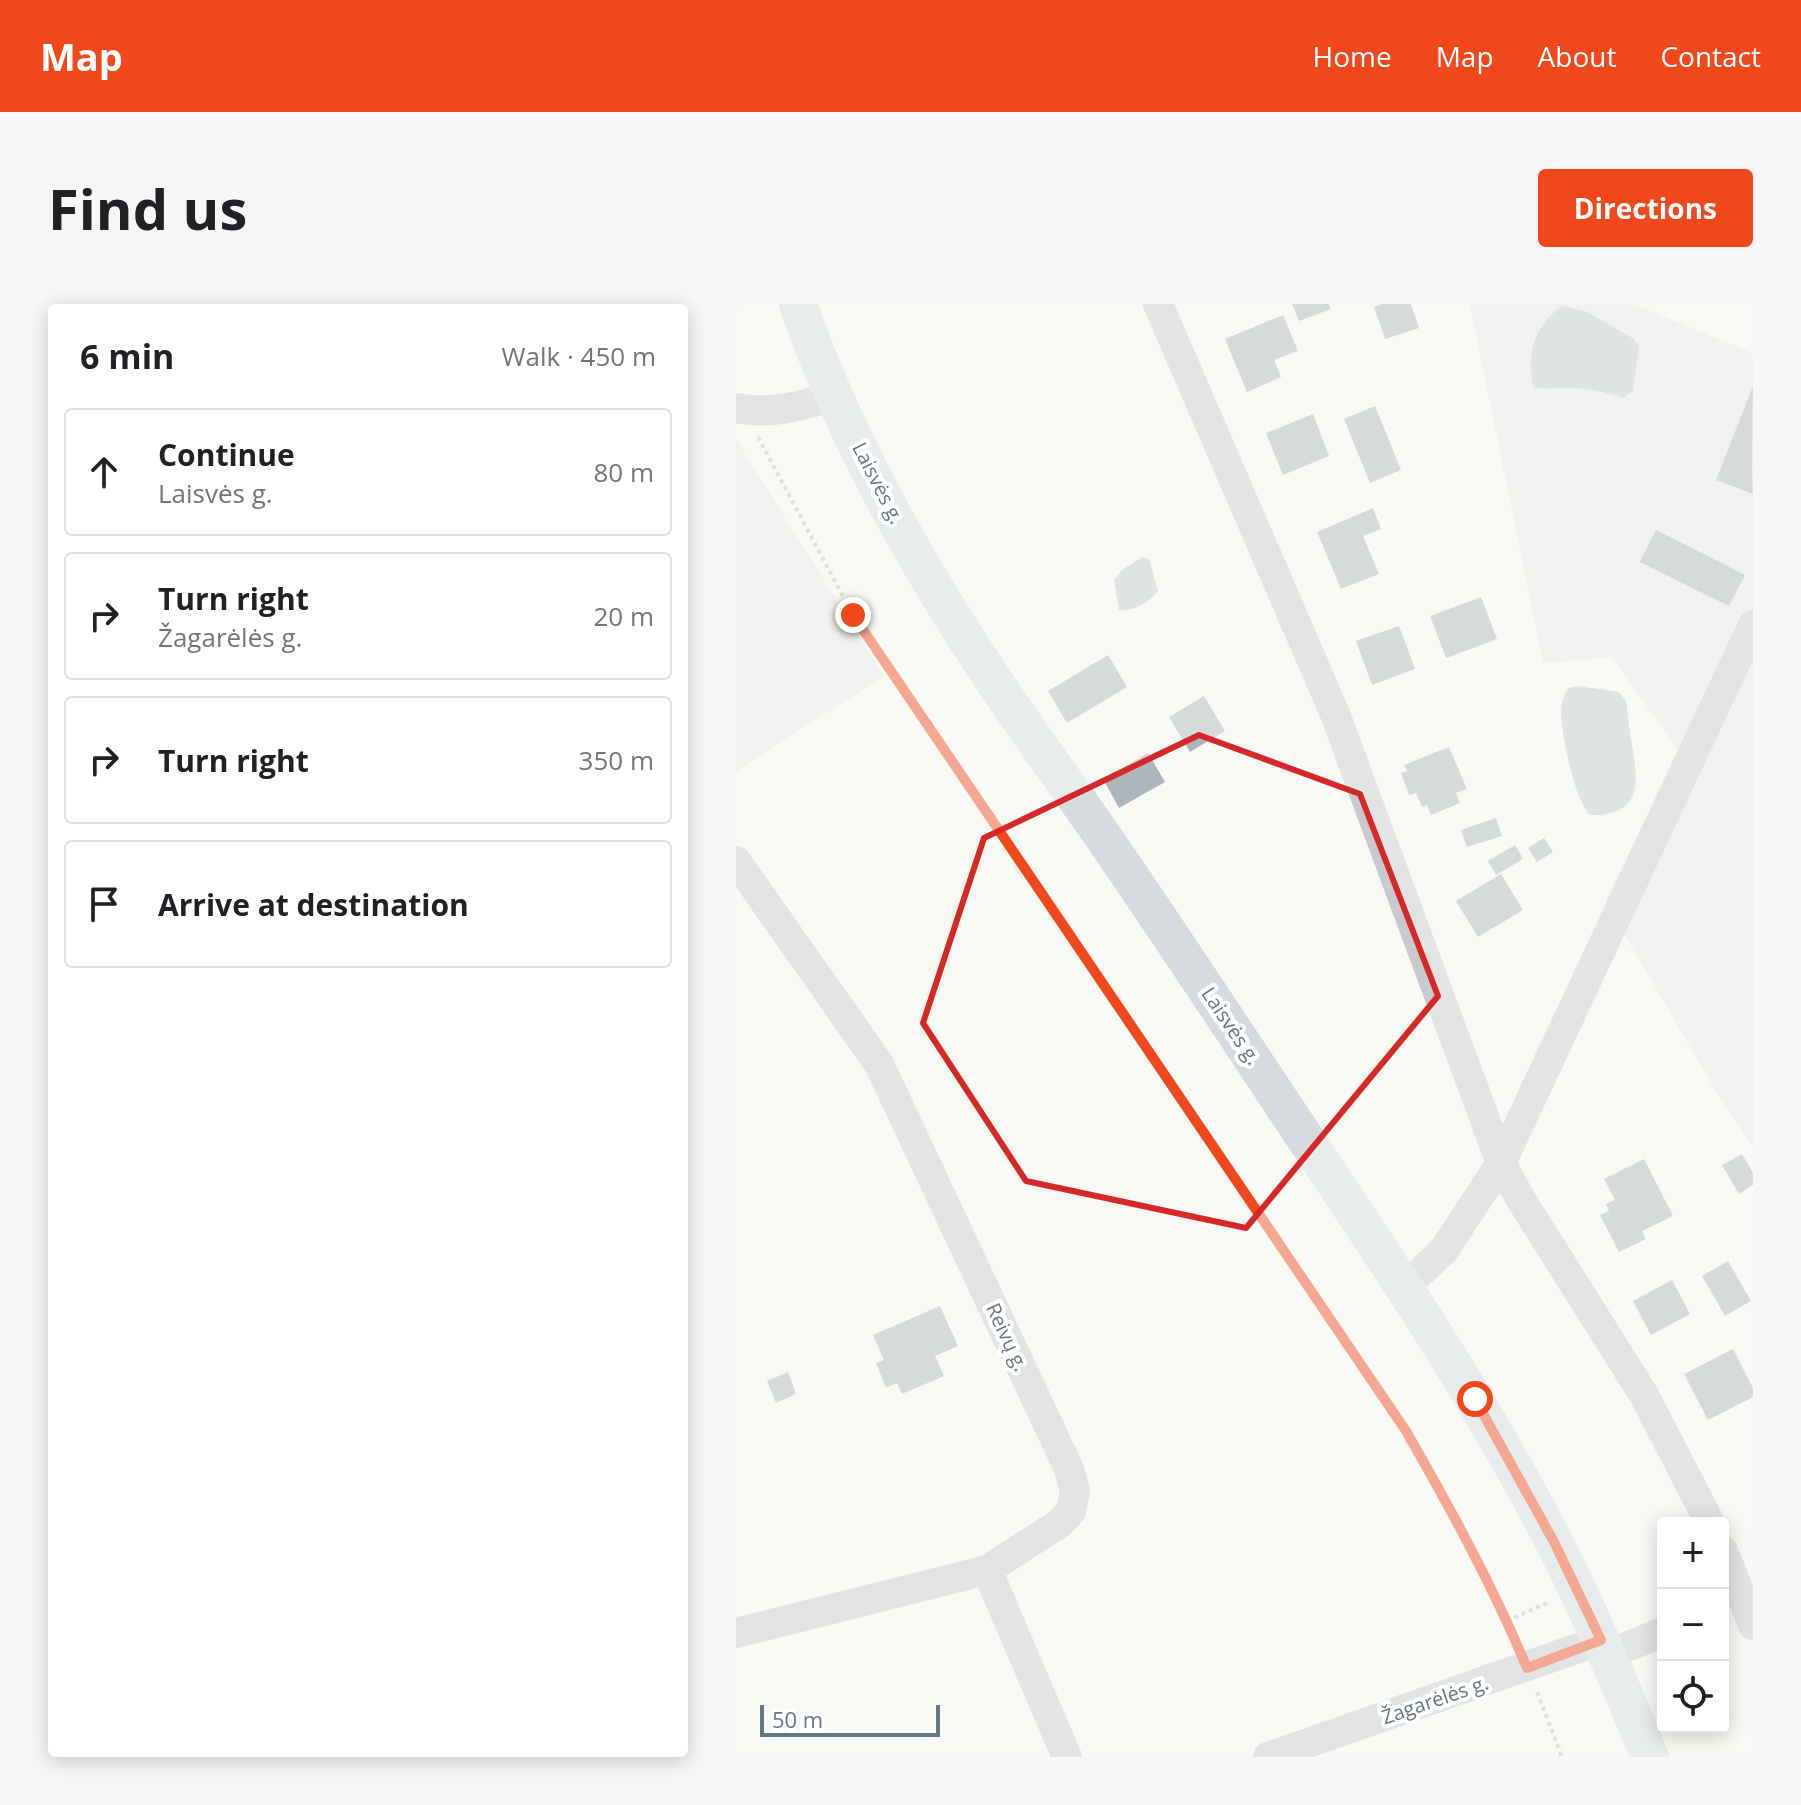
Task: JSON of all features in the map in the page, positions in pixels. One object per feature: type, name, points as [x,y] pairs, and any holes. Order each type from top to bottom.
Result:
[{"type":"main road","name":"Laisvės g.","points":[[798,304],[834,396],[887,503],[935,587],[997,686],[1114,853],[1405,1287],[1475,1399],[1527,1491],[1604,1647],[1650,1757]]},
{"type":"street","points":[[1158,304],[1335,714],[1501,1163],[1644,1395],[1707,1517]]},
{"type":"street","points":[[741,409],[800,407],[834,396]]},
{"type":"street","points":[[1405,1287],[1444,1250],[1501,1163],[1753,625]]},
{"type":"street","name":"Reivų g.","points":[[736,861],[879,1064],[1069,1469],[1075,1491],[1071,1511],[1060,1523],[987,1570],[736,1633]]},
{"type":"street","points":[[987,1570],[1067,1757]]},
{"type":"street","points":[[1729,1572],[1740,1611]]},
{"type":"street","name":"Žagarėlės g.","points":[[1268,1757],[1322,1748],[1527,1668],[1657,1634]]},
{"type":"path","points":[[741,409],[853,615],[1406,1431],[1458,1523],[1507,1621],[1562,1757]]},
{"type":"highlighted area","points":[[1199,735],[1360,794],[1438,996],[1246,1228],[1026,1181],[923,1023],[984,838]]},
{"type":"shaded area","points":[[1470,304],[1633,304],[1753,353],[1753,1147],[1714,1088],[1605,901],[1679,752],[1612,657],[1543,663]]},
{"type":"shaded area","points":[[1562,306],[1585,311],[1634,339],[1639,347],[1633,391],[1623,398],[1587,389],[1533,387],[1531,363],[1534,342],[1544,323]]},
{"type":"shaded area","points":[[736,439],[884,676],[736,771]]},
{"type":"shaded area","points":[[1142,557],[1149,559],[1158,591],[1141,605],[1119,610],[1114,580],[1122,570]]},
{"type":"shaded area","points":[[1577,686],[1619,692],[1626,701],[1636,782],[1629,802],[1621,809],[1608,813],[1590,815],[1579,795],[1570,766],[1561,709],[1568,688]]},
{"type":"building","points":[[1292,304],[1329,304],[1331,309],[1299,321]]},
{"type":"building","points":[[1411,304],[1419,328],[1385,339],[1374,307]]},
{"type":"building","points":[[1283,315],[1298,351],[1274,360],[1281,377],[1247,392],[1225,339]]},
{"type":"building","points":[[1753,386],[1752,468],[1753,494],[1716,480]]},
{"type":"building","points":[[1375,406],[1401,470],[1370,483],[1344,419]]},
{"type":"building","points":[[1313,414],[1329,456],[1283,475],[1266,433]]},
{"type":"building","points":[[1373,508],[1381,529],[1363,536],[1379,574],[1341,589],[1317,532]]},
{"type":"building","points":[[1656,530],[1745,575],[1729,606],[1640,562]]},
{"type":"building","points":[[1481,597],[1497,639],[1446,658],[1430,616]]},
{"type":"building","points":[[1399,626],[1415,669],[1372,685],[1356,641]]},
{"type":"building","points":[[1108,655],[1127,687],[1067,723],[1048,691]]},
{"type":"building","points":[[1204,696],[1225,731],[1190,752],[1169,717]]},
{"type":"building","points":[[1449,747],[1467,789],[1456,793],[1460,803],[1431,815],[1427,805],[1422,807],[1416,793],[1409,795],[1401,773],[1407,771],[1404,765]]},
{"type":"building","points":[[1148,753],[1165,782],[1119,808],[1103,779]]},
{"type":"building","points":[[1496,818],[1502,836],[1467,847],[1461,830]]},
{"type":"building","points":[[1544,838],[1553,852],[1537,862],[1528,848]]},
{"type":"building","points":[[1515,845],[1523,859],[1496,875],[1488,861]]},
{"type":"building","points":[[1501,874],[1523,910],[1478,937],[1456,901]]},
{"type":"building","points":[[1742,1154],[1753,1173],[1753,1185],[1739,1194],[1722,1165]]},
{"type":"building","points":[[1644,1159],[1673,1216],[1642,1231],[1646,1239],[1619,1252],[1600,1215],[1609,1211],[1606,1204],[1615,1200],[1604,1179]]},
{"type":"building","points":[[1728,1261],[1751,1301],[1725,1316],[1702,1276]]},
{"type":"building","points":[[1672,1280],[1690,1314],[1651,1335],[1633,1301]]},
{"type":"building","points":[[940,1306],[958,1346],[935,1356],[944,1376],[902,1394],[897,1383],[886,1388],[876,1363],[884,1360],[873,1335]]},
{"type":"building","points":[[1733,1349],[1753,1388],[1753,1397],[1708,1420],[1684,1374]]},
{"type":"building","points":[[788,1372],[796,1394],[776,1403],[767,1381]]},
{"type":"route","points":[[853,615],[1406,1431],[1458,1523],[1527,1668],[1601,1640],[1554,1542],[1475,1399]]}]
